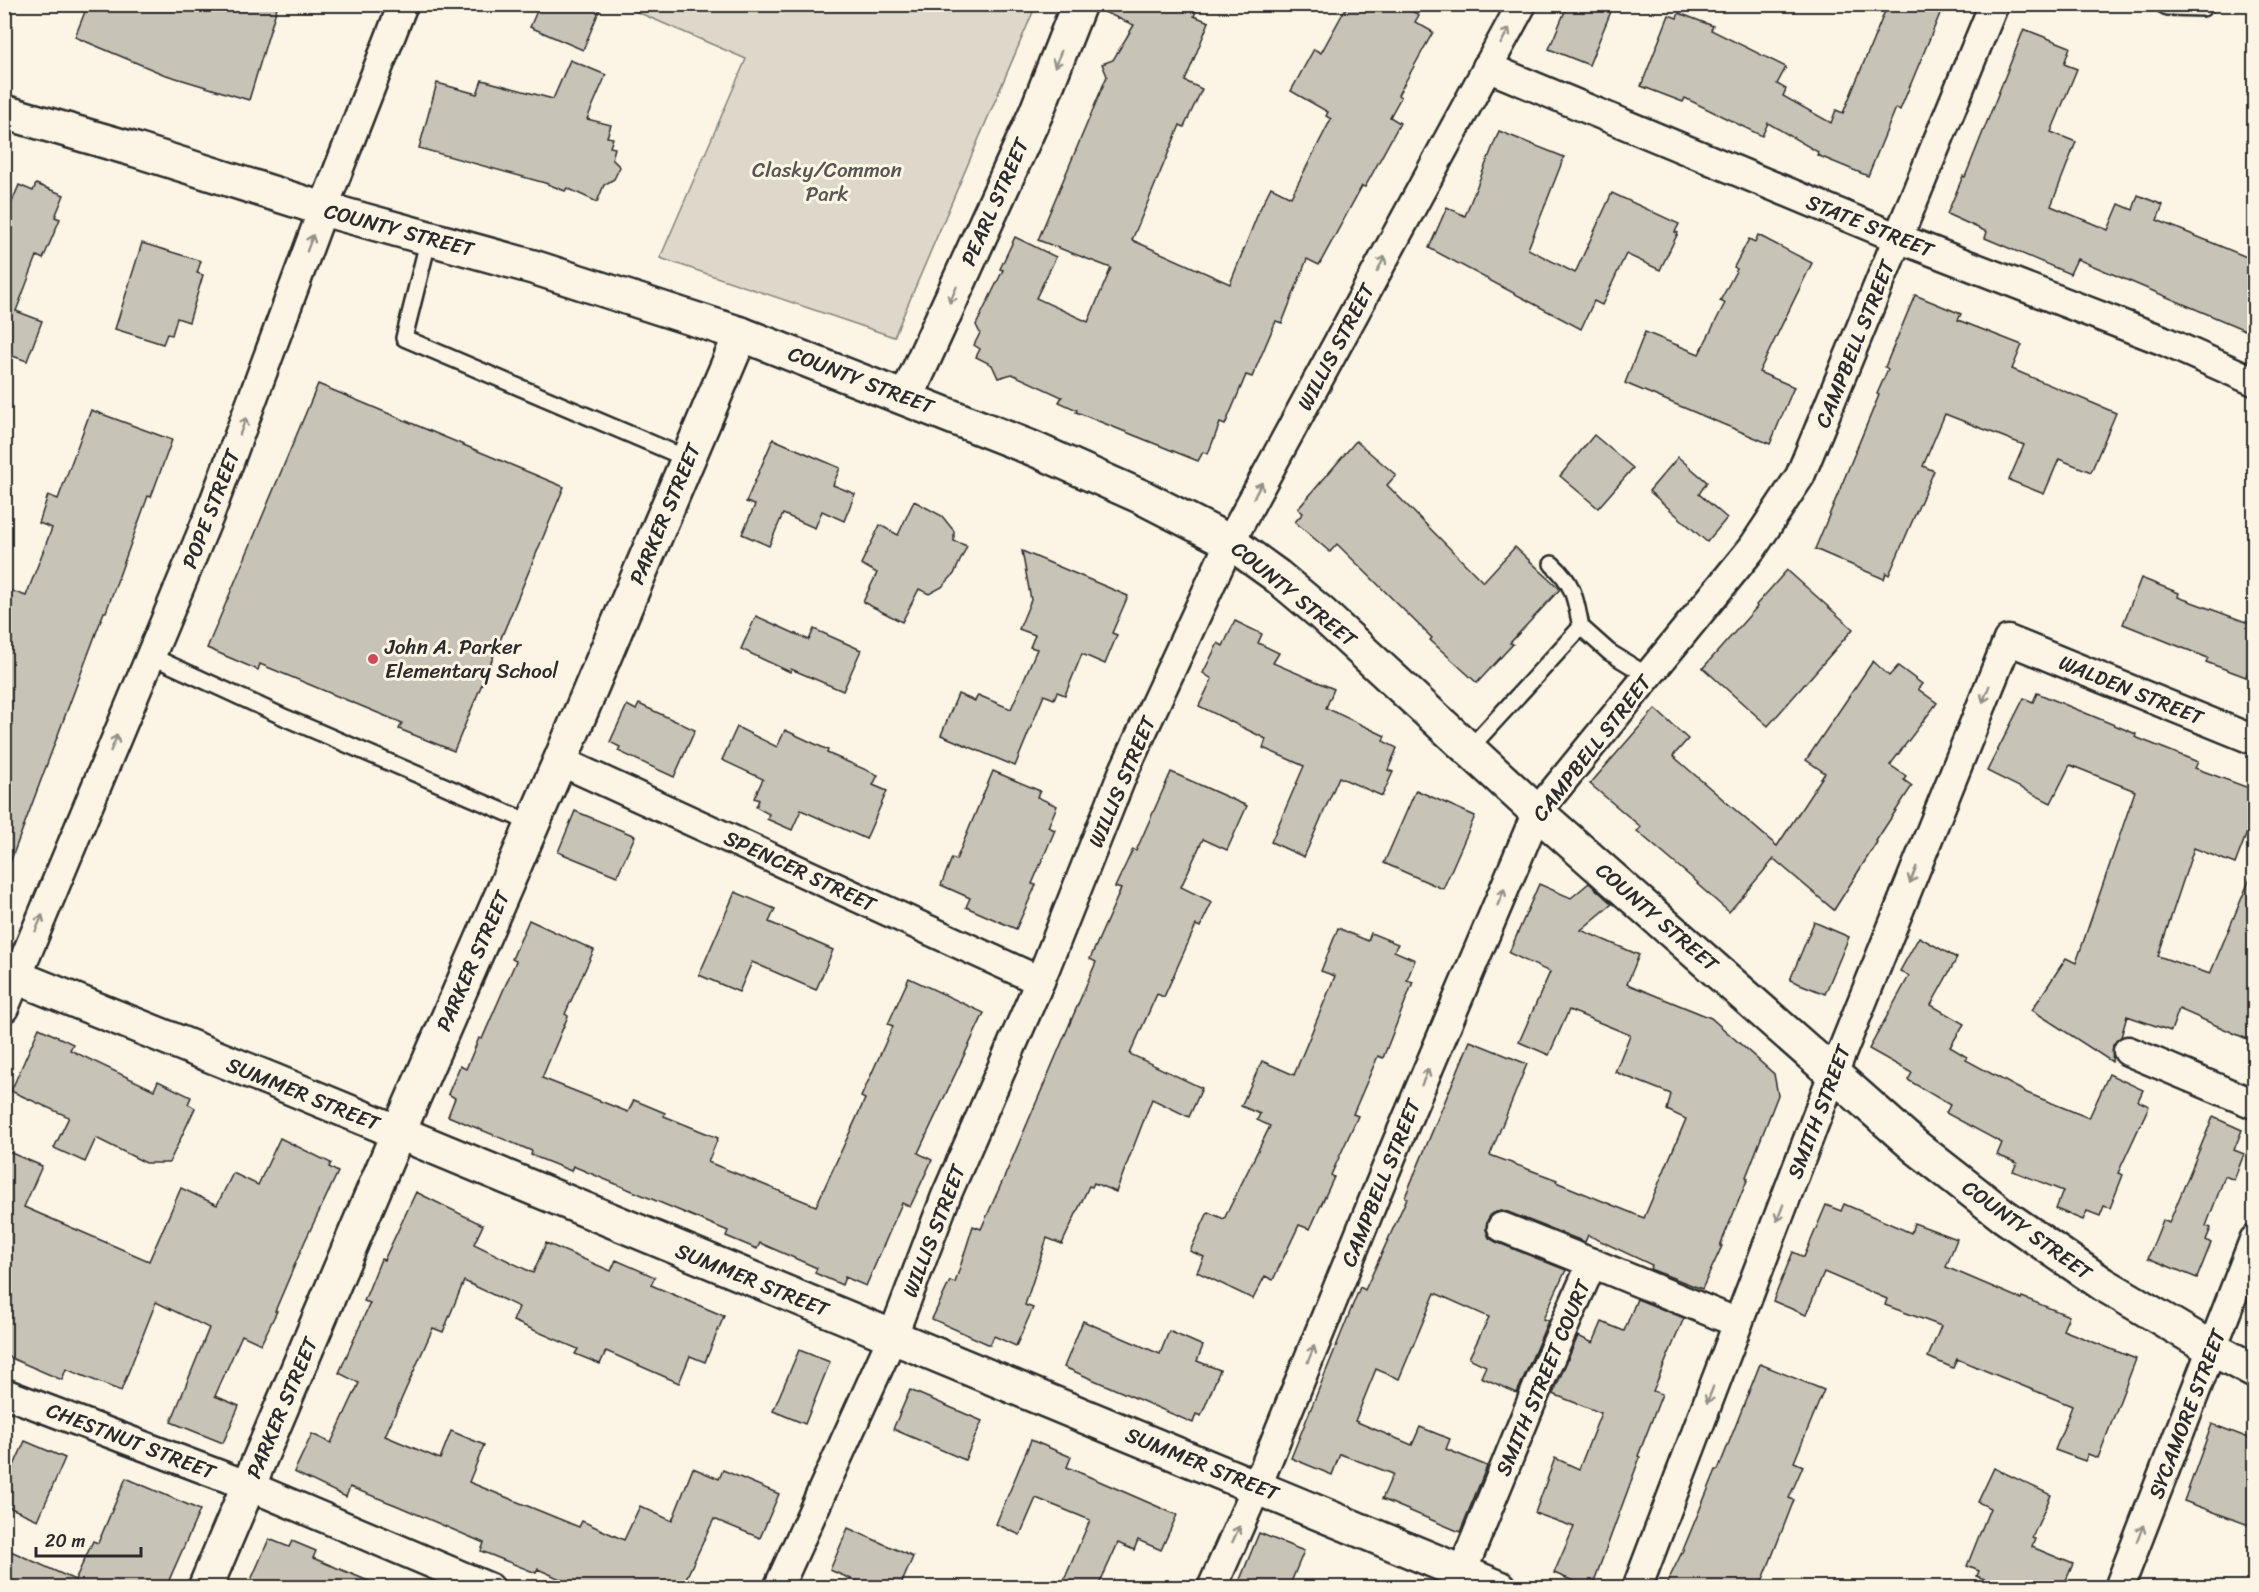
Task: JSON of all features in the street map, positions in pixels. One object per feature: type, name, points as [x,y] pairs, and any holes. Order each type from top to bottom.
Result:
[{"type":"main road","name":"PEARL STREET","points":[[906,398],[1036,113],[1079,4]]},
{"type":"main road","name":"COUNTY STREET","points":[[4,112],[323,209],[563,276],[741,334],[1098,476],[1187,518],[1230,542],[1322,613],[1537,812],[1909,1141],[2004,1216],[2103,1284],[2254,1371]]},
{"type":"main road","name":"PARKER STREET","points":[[205,1587],[741,334]]},
{"type":"main road","name":"SUMMER STREET","points":[[10,974],[1500,1587]]},
{"type":"street","name":"POPE STREET","points":[[4,1008],[10,974],[151,656],[209,516],[323,209],[403,4]]},
{"type":"street","name":"WILLIS STREET","points":[[778,1587],[892,1338],[946,1196],[1040,981],[1123,773],[1230,542],[1522,4]]},
{"type":"street","name":"CAMPBELL STREET","points":[[1212,1587],[1257,1486],[1396,1145],[1537,812],[1753,547],[1800,476],[1995,4]]},
{"type":"street","name":"STATE STREET","points":[[1488,67],[1898,238],[2162,340],[2254,381]]},
{"type":"street","name":"WALDEN STREET","points":[[2008,640],[2254,740]]},
{"type":"street","name":"SMITH STREET","points":[[1637,1587],[1833,1074],[2008,640]]},
{"type":"street","name":"SPENCER STREET","points":[[560,761],[1040,981]]},
{"type":"street","points":[[2128,1051],[2254,1104]]},
{"type":"street","points":[[1502,1227],[1592,1263]]},
{"type":"street","name":"SYCAMORE STREET","points":[[2119,1587],[2254,1239]]},
{"type":"street","name":"SMITH STREET COURT","points":[[1462,1572],[1592,1263],[1738,1323]]},
{"type":"street","name":"CHESTNUT STREET","points":[[4,1393],[249,1486],[490,1587]]},
{"type":"lane","points":[[2162,4],[2167,7],[2203,8],[2207,4]]},
{"type":"lane","points":[[429,238],[404,338],[688,459]]},
{"type":"lane","points":[[1552,564],[1572,587],[1581,627],[1609,652],[1648,676]]},
{"type":"lane","points":[[1469,749],[1581,627]]},
{"type":"lane","points":[[151,656],[286,718],[533,824]]},
{"type":"green space","name":"Clasky/Common Park","points":[[621,5],[1036,5],[894,337],[660,258],[746,59]]},
{"type":"building","points":[[88,4],[278,4],[249,100],[163,74],[75,37]]},
{"type":"building","points":[[540,4],[602,4],[583,50],[530,27]]},
{"type":"building","points":[[1097,4],[1199,4],[1194,16],[1209,22],[1185,81],[1202,89],[1184,127],[1180,125],[1132,240],[1230,284],[1271,187],[1291,197],[1331,119],[1326,116],[1328,112],[1291,91],[1314,49],[1321,53],[1348,4],[1399,4],[1419,15],[1415,22],[1433,32],[1398,95],[1401,97],[1390,117],[1400,123],[1365,187],[1362,186],[1319,265],[1307,259],[1282,323],[1276,321],[1252,377],[1246,375],[1225,425],[1220,423],[1208,454],[1203,452],[1198,461],[1076,412],[1077,410],[1059,402],[1062,397],[1012,374],[998,378],[992,365],[976,357],[980,349],[974,345],[980,333],[976,325],[1003,270],[1000,269],[1015,237],[1056,257],[1036,298],[1088,322],[1111,268],[1038,240],[1107,76],[1102,64],[1113,60],[1134,25],[1097,9]]},
{"type":"building","points":[[1568,4],[1614,4],[1589,65],[1549,49]]},
{"type":"building","points":[[1888,4],[1944,4],[1900,110],[1896,108],[1868,176],[1817,155],[1818,152],[1768,123],[1762,136],[1685,98],[1683,102],[1641,86],[1669,15],[1677,18],[1679,13],[1713,26],[1711,30],[1786,67],[1777,84],[1786,89],[1783,96],[1831,123],[1836,110],[1843,113]]},
{"type":"building","points":[[2024,29],[2070,47],[2064,64],[2077,69],[2051,132],[2076,142],[2051,206],[2108,230],[2119,204],[2133,210],[2138,195],[2163,205],[2157,220],[2254,260],[2254,308],[2245,330],[2077,259],[2070,274],[1985,238],[1987,232],[1947,214],[1963,176],[1965,177]]},
{"type":"building","points":[[570,60],[606,75],[587,119],[611,125],[607,137],[613,138],[610,147],[615,148],[612,159],[620,167],[614,179],[604,185],[597,202],[567,188],[565,191],[545,183],[419,148],[437,83],[477,94],[482,80],[553,99]]},
{"type":"building","points":[[1499,131],[1564,157],[1528,249],[1575,273],[1612,193],[1679,224],[1675,232],[1678,233],[1660,270],[1626,254],[1602,305],[1594,301],[1581,329],[1429,248],[1447,207],[1465,216]]},
{"type":"building","points":[[36,184],[64,195],[55,217],[60,219],[43,259],[37,256],[16,311],[42,321],[27,361],[4,353],[4,221],[19,185],[33,191]]},
{"type":"building","points":[[1758,235],[1812,263],[1759,372],[1794,387],[1770,444],[1625,383],[1645,332],[1699,354],[1725,303],[1720,301],[1737,269],[1734,267],[1749,239],[1755,242]]},
{"type":"building","points":[[142,243],[201,261],[197,273],[203,275],[189,322],[177,318],[172,335],[167,334],[163,344],[115,329]]},
{"type":"building","points":[[1915,295],[1961,314],[1958,320],[2022,345],[2012,369],[2116,413],[2091,472],[2059,459],[2044,494],[2009,480],[2024,445],[1945,414],[1923,466],[1934,471],[1889,575],[1886,573],[1884,579],[1815,549],[1879,395],[1877,394],[1888,369],[1885,367]]},
{"type":"building","points":[[318,384],[564,487],[454,751],[399,729],[402,723],[260,664],[258,670],[207,648]]},
{"type":"building","points":[[91,410],[172,440],[151,497],[148,496],[8,868],[4,867],[4,588],[26,596],[52,528],[39,523],[48,495],[58,499]]},
{"type":"building","points":[[1594,435],[1633,468],[1598,508],[1560,476]]},
{"type":"building","points":[[773,439],[840,468],[833,485],[855,494],[844,521],[822,511],[815,528],[783,514],[769,546],[742,534],[755,505],[746,502]]},
{"type":"building","points":[[1356,441],[1396,475],[1387,485],[1483,582],[1515,547],[1560,589],[1477,683],[1430,640],[1432,638],[1337,544],[1330,552],[1295,522],[1303,513],[1298,509]]},
{"type":"building","points":[[1678,457],[1707,482],[1699,494],[1727,518],[1707,542],[1649,491]]},
{"type":"building","points":[[914,501],[942,516],[954,531],[954,541],[967,546],[954,574],[942,587],[929,594],[919,589],[902,622],[863,602],[877,573],[861,564],[880,525],[898,535]]},
{"type":"building","points":[[1022,551],[1128,596],[1112,633],[1117,635],[1105,664],[1082,654],[1065,695],[1057,692],[1054,699],[1044,695],[1015,766],[941,735],[958,694],[975,701],[978,695],[1011,709],[1037,649],[1030,647],[1035,635],[1019,629],[1031,600]]},
{"type":"building","points":[[1787,570],[1853,629],[1768,726],[1703,668]]},
{"type":"building","points":[[2141,578],[2179,593],[2178,597],[2254,625],[2254,652],[2246,677],[2206,662],[2208,658],[2123,624]]},
{"type":"building","points":[[756,616],[809,640],[814,629],[861,650],[843,691],[791,669],[790,672],[741,649]]},
{"type":"building","points":[[1235,621],[1262,634],[1258,643],[1279,653],[1273,663],[1334,689],[1326,708],[1385,736],[1383,741],[1397,748],[1388,770],[1393,772],[1382,796],[1339,777],[1304,857],[1271,842],[1304,766],[1263,748],[1266,739],[1199,706],[1212,679],[1203,673],[1218,643],[1223,646]]},
{"type":"building","points":[[1873,661],[1889,676],[1898,666],[1922,684],[1918,689],[1937,703],[1890,765],[1906,776],[1904,780],[1912,786],[1834,910],[1774,859],[1729,912],[1637,831],[1641,827],[1590,784],[1655,709],[1688,739],[1673,756],[1777,846],[1825,773],[1806,760]]},
{"type":"building","points":[[2037,693],[2136,734],[2135,737],[2198,762],[2195,768],[2254,790],[2254,814],[2235,864],[2194,848],[2158,956],[2210,974],[2254,869],[2254,1042],[2179,1009],[2171,1031],[2127,1016],[2121,1037],[2113,1045],[2112,1062],[2032,1010],[2066,958],[2076,963],[2135,791],[2070,765],[2051,803],[1987,771],[2024,698],[2033,702]]},
{"type":"building","points":[[639,704],[695,730],[674,777],[618,751],[620,747],[610,742],[627,705],[636,710]]},
{"type":"building","points":[[737,727],[777,747],[785,730],[828,750],[827,753],[878,775],[873,785],[887,791],[866,839],[801,810],[792,830],[767,819],[769,814],[756,807],[759,800],[754,798],[763,779],[722,760]]},
{"type":"building","points":[[993,771],[1040,791],[1037,797],[1057,806],[1048,827],[1055,830],[1032,884],[1036,885],[1016,929],[966,907],[970,898],[941,885],[952,858],[956,860]]},
{"type":"building","points":[[1171,772],[1247,806],[1227,850],[1203,839],[1181,887],[1212,902],[1200,927],[1196,925],[1164,997],[1157,994],[1130,1054],[1202,1088],[1189,1117],[1152,1099],[1116,1192],[1094,1183],[1092,1187],[1089,1186],[1062,1244],[1047,1238],[1025,1305],[1033,1308],[1016,1346],[994,1336],[990,1345],[932,1319],[950,1281],[955,1283],[973,1226],[981,1229],[1007,1171],[1096,962],[1090,959],[1121,889],[1115,887],[1133,849],[1136,851]]},
{"type":"building","points":[[1416,790],[1475,816],[1443,889],[1384,863]]},
{"type":"building","points":[[575,811],[635,836],[617,876],[558,852]]},
{"type":"building","points":[[1589,883],[1612,904],[1581,930],[1639,955],[1627,984],[1711,1018],[1774,1074],[1778,1095],[1720,1246],[1722,1246],[1702,1289],[1650,1269],[1652,1265],[1588,1235],[1585,1242],[1508,1212],[1499,1211],[1491,1214],[1487,1221],[1486,1230],[1489,1238],[1566,1270],[1543,1319],[1548,1321],[1517,1393],[1481,1377],[1486,1366],[1469,1358],[1489,1317],[1435,1293],[1399,1379],[1376,1369],[1355,1421],[1412,1445],[1420,1427],[1450,1439],[1446,1449],[1487,1466],[1460,1532],[1382,1499],[1393,1474],[1340,1454],[1332,1475],[1291,1458],[1360,1287],[1365,1290],[1407,1198],[1405,1197],[1470,1041],[1527,1064],[1490,1155],[1557,1180],[1556,1182],[1644,1218],[1686,1119],[1667,1110],[1671,1094],[1615,1072],[1630,1035],[1569,1010],[1549,1055],[1519,1042],[1550,972],[1509,953],[1539,884],[1571,898]]},
{"type":"building","points":[[735,892],[775,909],[769,922],[833,950],[816,990],[752,962],[739,992],[699,975]]},
{"type":"building","points":[[529,920],[594,950],[565,1014],[568,1016],[542,1078],[628,1112],[634,1100],[665,1113],[664,1116],[718,1138],[708,1162],[816,1206],[865,1099],[861,1097],[893,1026],[888,1024],[909,978],[984,1013],[918,1153],[932,1160],[910,1207],[902,1203],[866,1286],[845,1277],[842,1285],[815,1273],[817,1268],[760,1243],[757,1249],[726,1236],[728,1231],[573,1166],[571,1171],[531,1155],[532,1151],[448,1116],[455,1098],[448,1094],[460,1066],[466,1069],[479,1038],[482,1039],[516,961],[512,959]]},
{"type":"building","points":[[1814,922],[1849,937],[1825,994],[1790,980]]},
{"type":"building","points":[[1338,928],[1368,941],[1371,933],[1398,944],[1394,951],[1415,960],[1407,980],[1413,982],[1383,1058],[1378,1056],[1353,1114],[1358,1116],[1310,1229],[1299,1225],[1273,1280],[1265,1276],[1253,1299],[1197,1272],[1204,1257],[1190,1251],[1208,1212],[1224,1219],[1270,1126],[1257,1120],[1260,1114],[1241,1106],[1262,1061],[1294,1075],[1335,976],[1321,971]]},
{"type":"building","points":[[1919,937],[1957,958],[1931,1005],[1964,1024],[1950,1047],[1967,1057],[1966,1060],[2027,1093],[2089,1118],[2109,1074],[2143,1090],[2138,1101],[2149,1106],[2118,1173],[2123,1175],[2110,1208],[2104,1206],[2100,1216],[2087,1211],[2083,1220],[2056,1209],[2063,1191],[2013,1171],[2017,1163],[1997,1155],[2002,1143],[1946,1113],[1950,1105],[1908,1080],[1912,1073],[1869,1049],[1909,976],[1900,971]]},
{"type":"building","points":[[39,1028],[73,1044],[70,1050],[154,1090],[158,1081],[191,1097],[188,1104],[195,1108],[169,1163],[146,1163],[96,1138],[85,1162],[54,1148],[69,1117],[11,1091]]},
{"type":"building","points":[[2213,1117],[2242,1130],[2234,1150],[2244,1154],[2234,1180],[2225,1176],[2206,1226],[2211,1228],[2206,1240],[2211,1243],[2197,1278],[2148,1258],[2163,1220],[2169,1223]]},
{"type":"building","points":[[280,1138],[331,1163],[329,1167],[338,1172],[305,1241],[261,1344],[242,1335],[215,1396],[239,1406],[223,1443],[171,1422],[209,1328],[156,1302],[121,1391],[66,1369],[62,1380],[4,1355],[4,1150],[42,1166],[24,1207],[149,1261],[181,1188],[217,1205],[233,1173],[258,1185]]},
{"type":"building","points":[[416,1192],[483,1225],[474,1244],[533,1273],[546,1243],[611,1271],[616,1260],[655,1277],[651,1285],[724,1316],[705,1362],[690,1356],[679,1383],[606,1351],[600,1364],[575,1354],[578,1349],[513,1321],[519,1307],[464,1281],[443,1332],[433,1328],[385,1436],[440,1459],[451,1431],[484,1445],[469,1482],[579,1527],[582,1521],[624,1540],[640,1506],[672,1521],[693,1468],[719,1479],[723,1470],[779,1494],[760,1538],[714,1519],[682,1587],[578,1587],[538,1569],[536,1573],[481,1551],[484,1543],[398,1506],[350,1487],[346,1497],[294,1472],[312,1434],[331,1443],[359,1383],[339,1373],[370,1303],[364,1301],[381,1259],[384,1260]]},
{"type":"building","points":[[1844,1204],[1911,1233],[1914,1223],[1957,1239],[1946,1267],[2021,1299],[2022,1297],[2069,1316],[2063,1330],[2136,1359],[2098,1458],[2088,1454],[2085,1461],[2055,1450],[2072,1406],[1957,1359],[1953,1368],[1928,1357],[1941,1326],[1885,1305],[1887,1299],[1824,1272],[1806,1315],[1773,1301],[1793,1252],[1804,1257],[1826,1205],[1841,1211]]},
{"type":"building","points":[[1637,1299],[1684,1318],[1653,1391],[1662,1394],[1638,1456],[1640,1457],[1592,1587],[1588,1587],[1554,1573],[1574,1527],[1535,1513],[1555,1458],[1579,1469],[1601,1413],[1553,1394],[1578,1336],[1593,1343],[1602,1322],[1624,1331]]},
{"type":"building","points":[[1083,1321],[1160,1354],[1169,1331],[1203,1346],[1197,1361],[1220,1370],[1201,1416],[1196,1414],[1193,1423],[1064,1367]]},
{"type":"building","points":[[799,1350],[830,1362],[805,1424],[773,1411]]},
{"type":"building","points":[[1760,1364],[1824,1390],[1794,1462],[1803,1466],[1789,1498],[1794,1500],[1760,1587],[1665,1587],[1716,1470],[1718,1470]]},
{"type":"building","points":[[910,1390],[982,1421],[965,1460],[893,1429]]},
{"type":"building","points":[[2212,1424],[2254,1440],[2254,1527],[2184,1501]]},
{"type":"building","points":[[1031,1440],[1071,1457],[1067,1467],[1177,1515],[1161,1550],[1138,1540],[1134,1550],[1118,1543],[1098,1587],[1061,1587],[1090,1520],[1036,1498],[1020,1535],[996,1524]]},
{"type":"building","points":[[25,1441],[65,1458],[38,1520],[4,1505],[4,1488]]},
{"type":"building","points":[[1994,1468],[2051,1495],[2032,1538],[2035,1539],[2032,1547],[2073,1564],[2063,1587],[2006,1587],[1977,1576],[1979,1571],[1967,1566],[1990,1508],[1978,1502]]},
{"type":"building","points":[[126,1478],[200,1510],[166,1587],[4,1587],[4,1548],[75,1580],[93,1541],[98,1543]]},
{"type":"building","points":[[848,1528],[913,1557],[900,1587],[870,1587],[830,1570]]},
{"type":"building","points":[[1259,1533],[1304,1551],[1289,1587],[1237,1587]]},
{"type":"building","points":[[269,1539],[289,1547],[292,1541],[316,1551],[313,1558],[383,1587],[248,1587]]},
{"type":"place","name":"John A. Parker Elementary School","points":[[373,659]]}]
